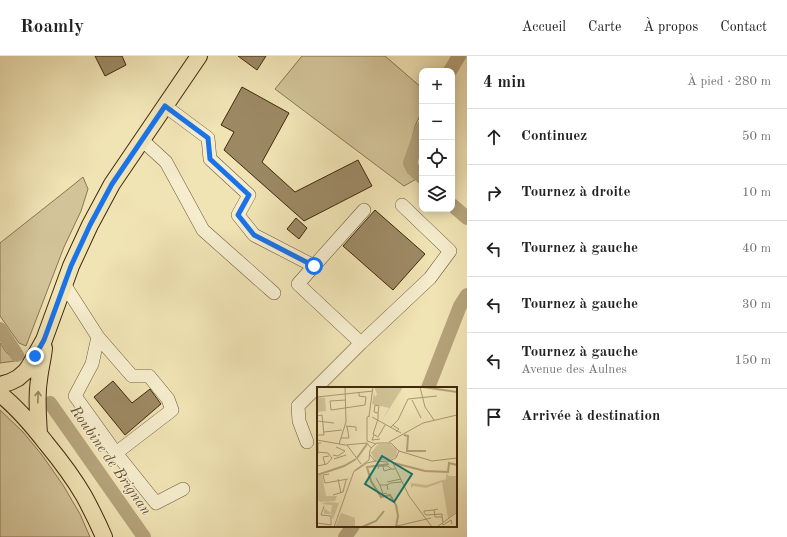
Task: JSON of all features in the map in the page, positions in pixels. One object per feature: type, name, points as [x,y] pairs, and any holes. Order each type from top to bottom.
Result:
[{"type":"main road","points":[[0,385],[18,378],[26,371],[44,340],[71,266],[90,225],[112,184],[199,56]]},
{"type":"main road","points":[[39,434],[38,395],[44,340]]},
{"type":"main road","points":[[0,394],[22,414],[58,458],[84,496],[104,537]]},
{"type":"lane","points":[[165,106],[208,138],[210,159],[249,195],[238,215],[254,235],[314,266]]},
{"type":"lane","points":[[142,140],[166,162],[203,230],[274,293]]},
{"type":"lane","points":[[307,442],[299,421],[298,406],[361,343],[430,278],[450,251],[402,205]]},
{"type":"lane","points":[[361,343],[298,284],[364,210]]},
{"type":"lane","points":[[64,284],[98,337],[132,376],[149,376],[168,399],[172,410],[116,453]]},
{"type":"lane","points":[[98,337],[92,364],[75,396],[116,453],[156,503],[183,489]]},
{"type":"shaded area","points":[[302,56],[385,56],[419,85],[419,117],[415,126],[407,160],[409,170],[418,178],[404,186],[275,89]]},
{"type":"shaded area","points":[[83,177],[88,189],[81,211],[64,247],[26,346],[19,343],[0,316],[0,243]]},
{"type":"shaded area","points":[[0,343],[6,352],[15,361],[0,363]]},
{"type":"shaded area","points":[[0,410],[23,432],[42,455],[63,485],[80,514],[90,537],[0,537]]},
{"type":"building","points":[[95,56],[122,56],[126,65],[105,76]]},
{"type":"building","points":[[238,56],[266,56],[257,70]]},
{"type":"building","points":[[242,87],[289,113],[262,162],[295,192],[358,160],[372,186],[304,221],[224,150],[234,132],[221,125]]},
{"type":"building","points":[[375,210],[425,254],[393,290],[343,246]]},
{"type":"building","points":[[296,218],[307,228],[299,239],[287,229]]},
{"type":"building","points":[[113,381],[132,403],[150,389],[161,404],[125,435],[94,397]]},
{"type":"waterway","points":[[452,68],[459,56]]},
{"type":"waterway","points":[[419,137],[410,163],[413,169],[421,176]]},
{"type":"waterway","points":[[455,208],[467,218]]},
{"type":"waterway","points":[[428,387],[460,306],[467,295]]},
{"type":"waterway","name":"Roubine de Brignan","points":[[0,329],[17,355]]},
{"type":"waterway","name":"Roubine de Brignan","points":[[50,403],[144,537]]},
{"type":"waterway","points":[[345,537],[352,527]]},
{"type":"route","points":[[35,356],[44,340],[71,266],[90,225],[112,184],[165,106],[208,138],[210,159],[249,195],[238,215],[254,235],[314,266]]}]
